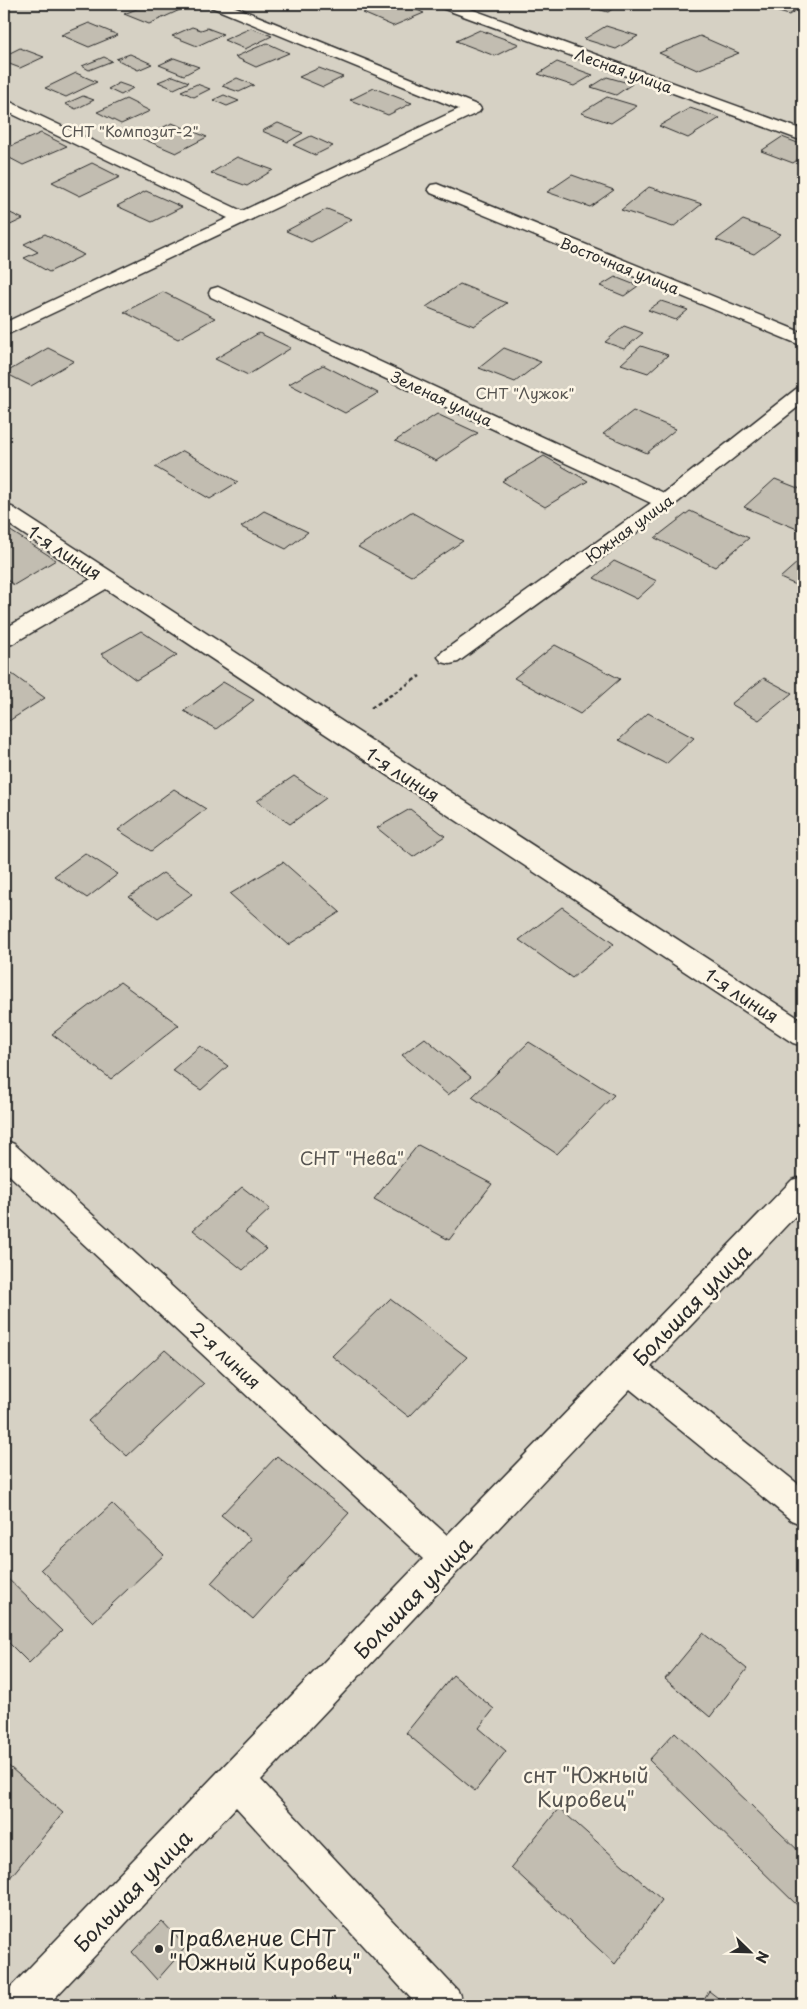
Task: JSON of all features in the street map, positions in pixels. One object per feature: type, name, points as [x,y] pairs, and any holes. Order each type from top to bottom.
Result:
[{"type":"street","name":"Лесная улица","points":[[444,4],[803,136]]},
{"type":"street","points":[[4,330],[240,217],[473,110],[221,5]]},
{"type":"street","points":[[4,104],[240,217]]},
{"type":"street","name":"Восточная улица","points":[[437,189],[803,340]]},
{"type":"street","name":"Зеленая улица","points":[[218,293],[666,502]]},
{"type":"street","name":"Южная улица","points":[[450,657],[666,502],[803,392]]},
{"type":"street","name":"1-я линия","points":[[4,512],[803,1035]]},
{"type":"street","points":[[4,639],[106,579]]},
{"type":"street","name":"2-я линия","points":[[4,1152],[448,1559]]},
{"type":"street","name":"Большая улица","points":[[21,2005],[237,1781],[629,1368],[803,1189]]},
{"type":"street","points":[[629,1368],[803,1509]]},
{"type":"street","points":[[237,1781],[444,2005]]},
{"type":"path","points":[[337,730],[450,657]]},
{"type":"green space","points":[[4,4],[803,4],[803,2005],[4,2005]]},
{"type":"building","points":[[149,4],[167,4],[182,9],[149,24],[124,14]]},
{"type":"building","points":[[385,4],[403,4],[424,13],[393,26],[363,13]]},
{"type":"building","points":[[580,4],[620,4],[608,12]]},
{"type":"building","points":[[721,4],[747,4],[739,9]]},
{"type":"building","points":[[761,4],[803,5],[789,15],[758,6]]},
{"type":"building","points":[[89,23],[118,35],[89,47],[61,35]]},
{"type":"building","points":[[606,26],[638,36],[616,49],[584,39]]},
{"type":"building","points":[[192,27],[201,30],[207,28],[223,34],[197,46],[172,36]]},
{"type":"building","points":[[251,28],[272,36],[245,49],[224,40]]},
{"type":"building","points":[[480,30],[519,44],[495,56],[456,41]]},
{"type":"building","points":[[700,36],[739,53],[697,70],[659,53]]},
{"type":"building","points":[[267,43],[289,53],[256,67],[235,57]]},
{"type":"building","points":[[20,48],[44,57],[20,68],[4,62],[4,56]]},
{"type":"building","points":[[130,54],[152,64],[138,70],[116,59]]},
{"type":"building","points":[[104,57],[112,61],[89,70],[82,66]]},
{"type":"building","points":[[174,58],[199,67],[184,75],[159,65]]},
{"type":"building","points":[[557,62],[593,75],[574,86],[538,74]]},
{"type":"building","points":[[319,68],[343,77],[323,87],[299,77]]},
{"type":"building","points":[[76,73],[97,82],[66,97],[45,88]]},
{"type":"building","points":[[173,76],[189,82],[174,89],[158,82]]},
{"type":"building","points":[[607,77],[632,84],[616,95],[591,87]]},
{"type":"building","points":[[237,78],[254,85],[239,92],[222,86]]},
{"type":"building","points":[[119,83],[133,88],[121,95],[108,89]]},
{"type":"building","points":[[197,84],[210,89],[194,97],[181,91]]},
{"type":"building","points":[[374,88],[412,103],[388,115],[350,100]]},
{"type":"building","points":[[224,95],[239,101],[227,106],[213,100]]},
{"type":"building","points":[[83,96],[94,100],[76,109],[65,104]]},
{"type":"building","points":[[607,97],[637,106],[611,123],[581,113]]},
{"type":"building","points":[[126,99],[150,111],[121,124],[97,112]]},
{"type":"building","points":[[690,108],[720,118],[688,138],[659,126]]},
{"type":"building","points":[[172,123],[207,137],[176,153],[141,138]]},
{"type":"building","points":[[278,123],[303,133],[288,142],[262,131]]},
{"type":"building","points":[[41,133],[67,146],[23,165],[4,155],[4,149]]},
{"type":"building","points":[[311,136],[333,146],[315,155],[293,145]]},
{"type":"building","points":[[782,137],[803,145],[803,156],[793,163],[761,151]]},
{"type":"building","points":[[237,157],[273,170],[247,186],[211,173]]},
{"type":"building","points":[[92,163],[120,177],[80,196],[52,182]]},
{"type":"building","points":[[572,175],[614,190],[590,207],[547,192]]},
{"type":"building","points":[[649,187],[702,204],[673,227],[621,210]]},
{"type":"building","points":[[146,191],[182,207],[152,222],[117,206]]},
{"type":"building","points":[[327,209],[352,219],[311,242],[286,231]]},
{"type":"building","points":[[4,210],[23,219],[4,228]]},
{"type":"building","points":[[743,220],[781,234],[754,254],[716,240]]},
{"type":"building","points":[[45,234],[84,255],[49,272],[24,258],[38,252],[24,244]]},
{"type":"building","points":[[615,277],[638,286],[624,296],[600,286]]},
{"type":"building","points":[[460,284],[507,303],[474,326],[426,307]]},
{"type":"building","points":[[163,292],[215,318],[178,339],[124,312]]},
{"type":"building","points":[[661,301],[688,310],[676,320],[648,310]]},
{"type":"building","points":[[624,326],[643,333],[624,349],[605,342]]},
{"type":"building","points":[[259,333],[291,348],[248,375],[215,359]]},
{"type":"building","points":[[641,346],[668,355],[648,373],[621,364]]},
{"type":"building","points":[[48,348],[74,361],[31,386],[5,373]]},
{"type":"building","points":[[504,348],[541,362],[515,382],[479,368]]},
{"type":"building","points":[[323,365],[378,393],[345,413],[289,384]]},
{"type":"building","points":[[633,411],[676,429],[647,453],[603,434]]},
{"type":"building","points":[[437,414],[478,433],[436,461],[395,441]]},
{"type":"building","points":[[183,451],[238,482],[210,499],[155,467]]},
{"type":"building","points":[[544,456],[588,481],[545,507],[502,481]]},
{"type":"building","points":[[775,479],[803,490],[802,531],[744,507]]},
{"type":"building","points":[[264,511],[308,532],[286,549],[241,527]]},
{"type":"building","points":[[690,511],[749,538],[715,567],[655,538]]},
{"type":"building","points":[[411,512],[463,541],[411,576],[358,547]]},
{"type":"building","points":[[9,530],[56,560],[14,585],[4,578],[4,533]]},
{"type":"building","points":[[614,561],[657,581],[637,599],[594,578]]},
{"type":"building","points":[[798,562],[803,564],[803,588],[780,578]]},
{"type":"building","points":[[141,631],[177,655],[136,680],[101,654]]},
{"type":"building","points":[[555,645],[620,679],[580,714],[514,678]]},
{"type":"building","points":[[12,674],[45,698],[4,724],[4,679]]},
{"type":"building","points":[[764,678],[792,693],[759,720],[731,704]]},
{"type":"building","points":[[223,682],[254,700],[216,729],[184,711]]},
{"type":"building","points":[[648,713],[694,738],[666,764],[619,740]]},
{"type":"building","points":[[294,776],[326,798],[290,824],[257,801]]},
{"type":"building","points":[[174,789],[206,809],[151,851],[118,830]]},
{"type":"building","points":[[410,809],[445,836],[413,857],[377,828]]},
{"type":"building","points":[[85,853],[118,874],[87,898],[54,876]]},
{"type":"building","points":[[283,862],[340,912],[288,945],[230,894]]},
{"type":"building","points":[[163,873],[192,894],[158,918],[129,897]]},
{"type":"building","points":[[562,907],[614,944],[572,978],[519,940]]},
{"type":"building","points":[[120,982],[179,1025],[111,1079],[52,1034]]},
{"type":"building","points":[[425,1038],[471,1077],[448,1095],[402,1055]]},
{"type":"building","points":[[529,1042],[614,1095],[557,1154],[472,1097]]},
{"type":"building","points":[[200,1046],[228,1066],[201,1090],[172,1070]]},
{"type":"building","points":[[418,1145],[492,1184],[449,1240],[374,1199]]},
{"type":"building","points":[[242,1187],[270,1209],[245,1232],[266,1249],[243,1270],[193,1230]]},
{"type":"building","points":[[390,1299],[467,1357],[409,1417],[332,1356]]},
{"type":"building","points":[[165,1350],[204,1384],[127,1456],[88,1421]]},
{"type":"building","points":[[277,1456],[349,1513],[253,1619],[211,1583],[251,1539],[221,1515]]},
{"type":"building","points":[[112,1504],[164,1555],[93,1622],[41,1569]]},
{"type":"building","points":[[4,1575],[62,1631],[29,1663],[4,1638]]},
{"type":"building","points":[[703,1633],[747,1669],[710,1717],[665,1679]]},
{"type":"building","points":[[453,1675],[494,1709],[479,1728],[506,1751],[475,1791],[406,1733]]},
{"type":"building","points":[[675,1732],[803,1855],[802,1910],[649,1760]]},
{"type":"building","points":[[4,1762],[63,1813],[4,1885]]},
{"type":"building","points":[[559,1808],[662,1900],[615,1964],[511,1867]]},
{"type":"building","name":"Правление СНТ \"Южный Кировец\"","points":[[162,1921],[186,1947],[157,1980],[132,1952]]},
{"type":"building","points":[[709,1991],[727,2005],[700,2005]]},
{"type":"building","points":[[334,1997],[342,2005],[327,2005]]},
{"type":"place","name":"Правление СНТ \"Южный Кировец\"","points":[[159,1949]]},
{"type":"park label","name":"СНТ \"Композит-2\"","points":[[130,130]]},
{"type":"park label","name":"СНТ \"Лужок\"","points":[[525,392]]},
{"type":"park label","name":"СНТ \"Нева\"","points":[[352,1157]]},
{"type":"park label","name":"снт \"Южный Кировец\"","points":[[586,1786]]}]
